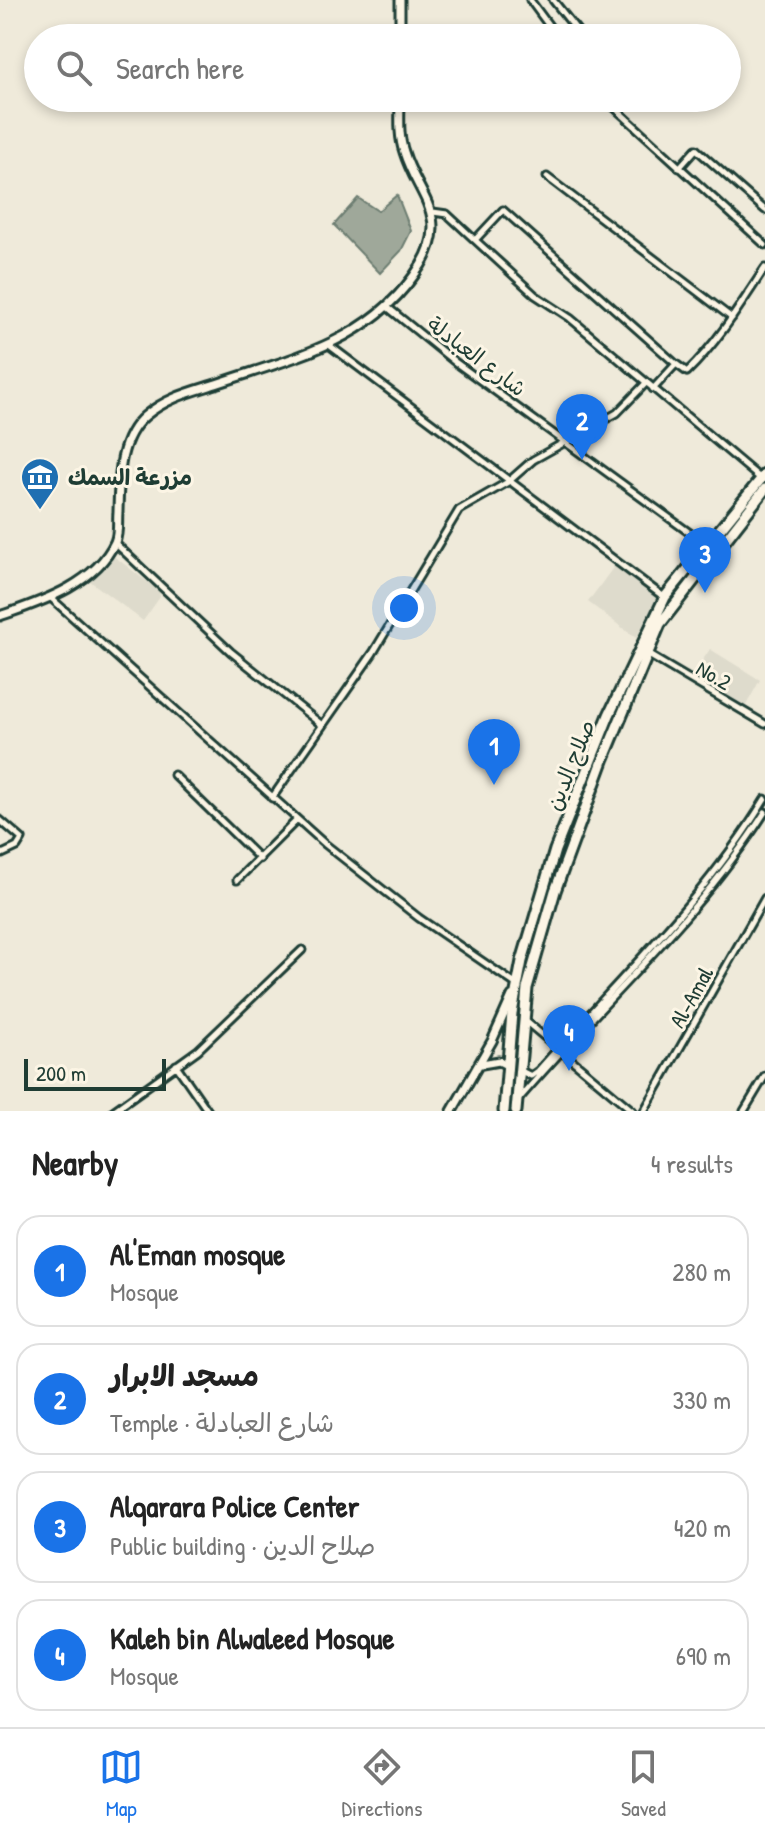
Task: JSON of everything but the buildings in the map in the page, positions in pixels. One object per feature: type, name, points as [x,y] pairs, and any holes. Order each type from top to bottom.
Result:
[{"type":"highway","name":"صلاح الدين","points":[[504,1111],[540,939],[569,850],[646,654],[676,599],[721,534],[764,480]]},
{"type":"highway","name":"صلاح الدين","points":[[516,1107],[512,1065],[517,985],[557,845],[618,694],[665,597],[705,544],[721,534]]},
{"type":"highway","points":[[557,845],[562,852],[569,850]]},
{"type":"street","points":[[400,0],[400,24]]},
{"type":"street","points":[[530,0],[548,24]]},
{"type":"street","points":[[553,0],[572,24]]},
{"type":"street","points":[[0,616],[51,598],[77,582],[115,543],[120,461],[143,418],[168,400],[329,345],[362,328],[421,265],[431,242],[433,212],[404,154],[400,112]]},
{"type":"street","points":[[619,112],[765,245]]},
{"type":"street","points":[[679,168],[696,149],[765,210]]},
{"type":"street","points":[[547,177],[732,318]]},
{"type":"street","points":[[475,240],[503,210],[687,372],[732,318],[765,268]]},
{"type":"street","points":[[433,212],[447,214],[535,295],[570,318],[764,480]]},
{"type":"street","name":"شارع العبادلة","points":[[385,306],[455,362],[705,544]]},
{"type":"street","points":[[329,345],[665,597]]},
{"type":"street","points":[[653,389],[676,364]]},
{"type":"street","points":[[272,798],[373,653],[459,510],[508,482],[533,460],[569,443],[617,413],[646,383]]},
{"type":"street","points":[[115,543],[231,652],[322,725]]},
{"type":"street","points":[[51,598],[209,737],[297,820],[419,918],[517,985],[479,1065],[452,1111]]},
{"type":"street","name":"No.2","points":[[646,654],[765,724]]},
{"type":"street","points":[[174,775],[260,859]]},
{"type":"street","points":[[516,1107],[558,1049],[738,843],[765,799]]},
{"type":"street","points":[[479,1065],[489,1061],[512,1065],[531,1076],[696,905],[765,812]]},
{"type":"street","points":[[0,820],[22,839],[17,847],[0,855]]},
{"type":"street","points":[[237,880],[297,820]]},
{"type":"street","name":"Al-Amal","points":[[644,1111],[765,898]]},
{"type":"street","points":[[113,1111],[198,1050],[302,950]]},
{"type":"street","points":[[522,1017],[633,1111]]},
{"type":"street","points":[[176,1065],[208,1111]]},
{"type":"street","points":[[744,1111],[765,1076]]},
{"type":"shaded area","points":[[397,195],[411,231],[401,251],[380,273],[334,225],[358,198],[378,211]]},
{"type":"shaded area","points":[[111,554],[159,591],[160,597],[143,621],[90,581]]},
{"type":"shaded area","points":[[615,565],[660,595],[636,638],[588,602]]},
{"type":"shaded area","points":[[710,649],[760,680],[744,709],[691,678]]},
{"type":"place","name":"مسجد الابرار","points":[[582,460]]},
{"type":"place","name":"مزرعة السمك","points":[[40,511]]},
{"type":"place","name":"Alqarara Police Center","points":[[705,593]]},
{"type":"place","name":"Al'Eman mosque","points":[[494,785]]},
{"type":"place","name":"Kaleh bin Alwaleed Mosque","points":[[569,1071]]}]
